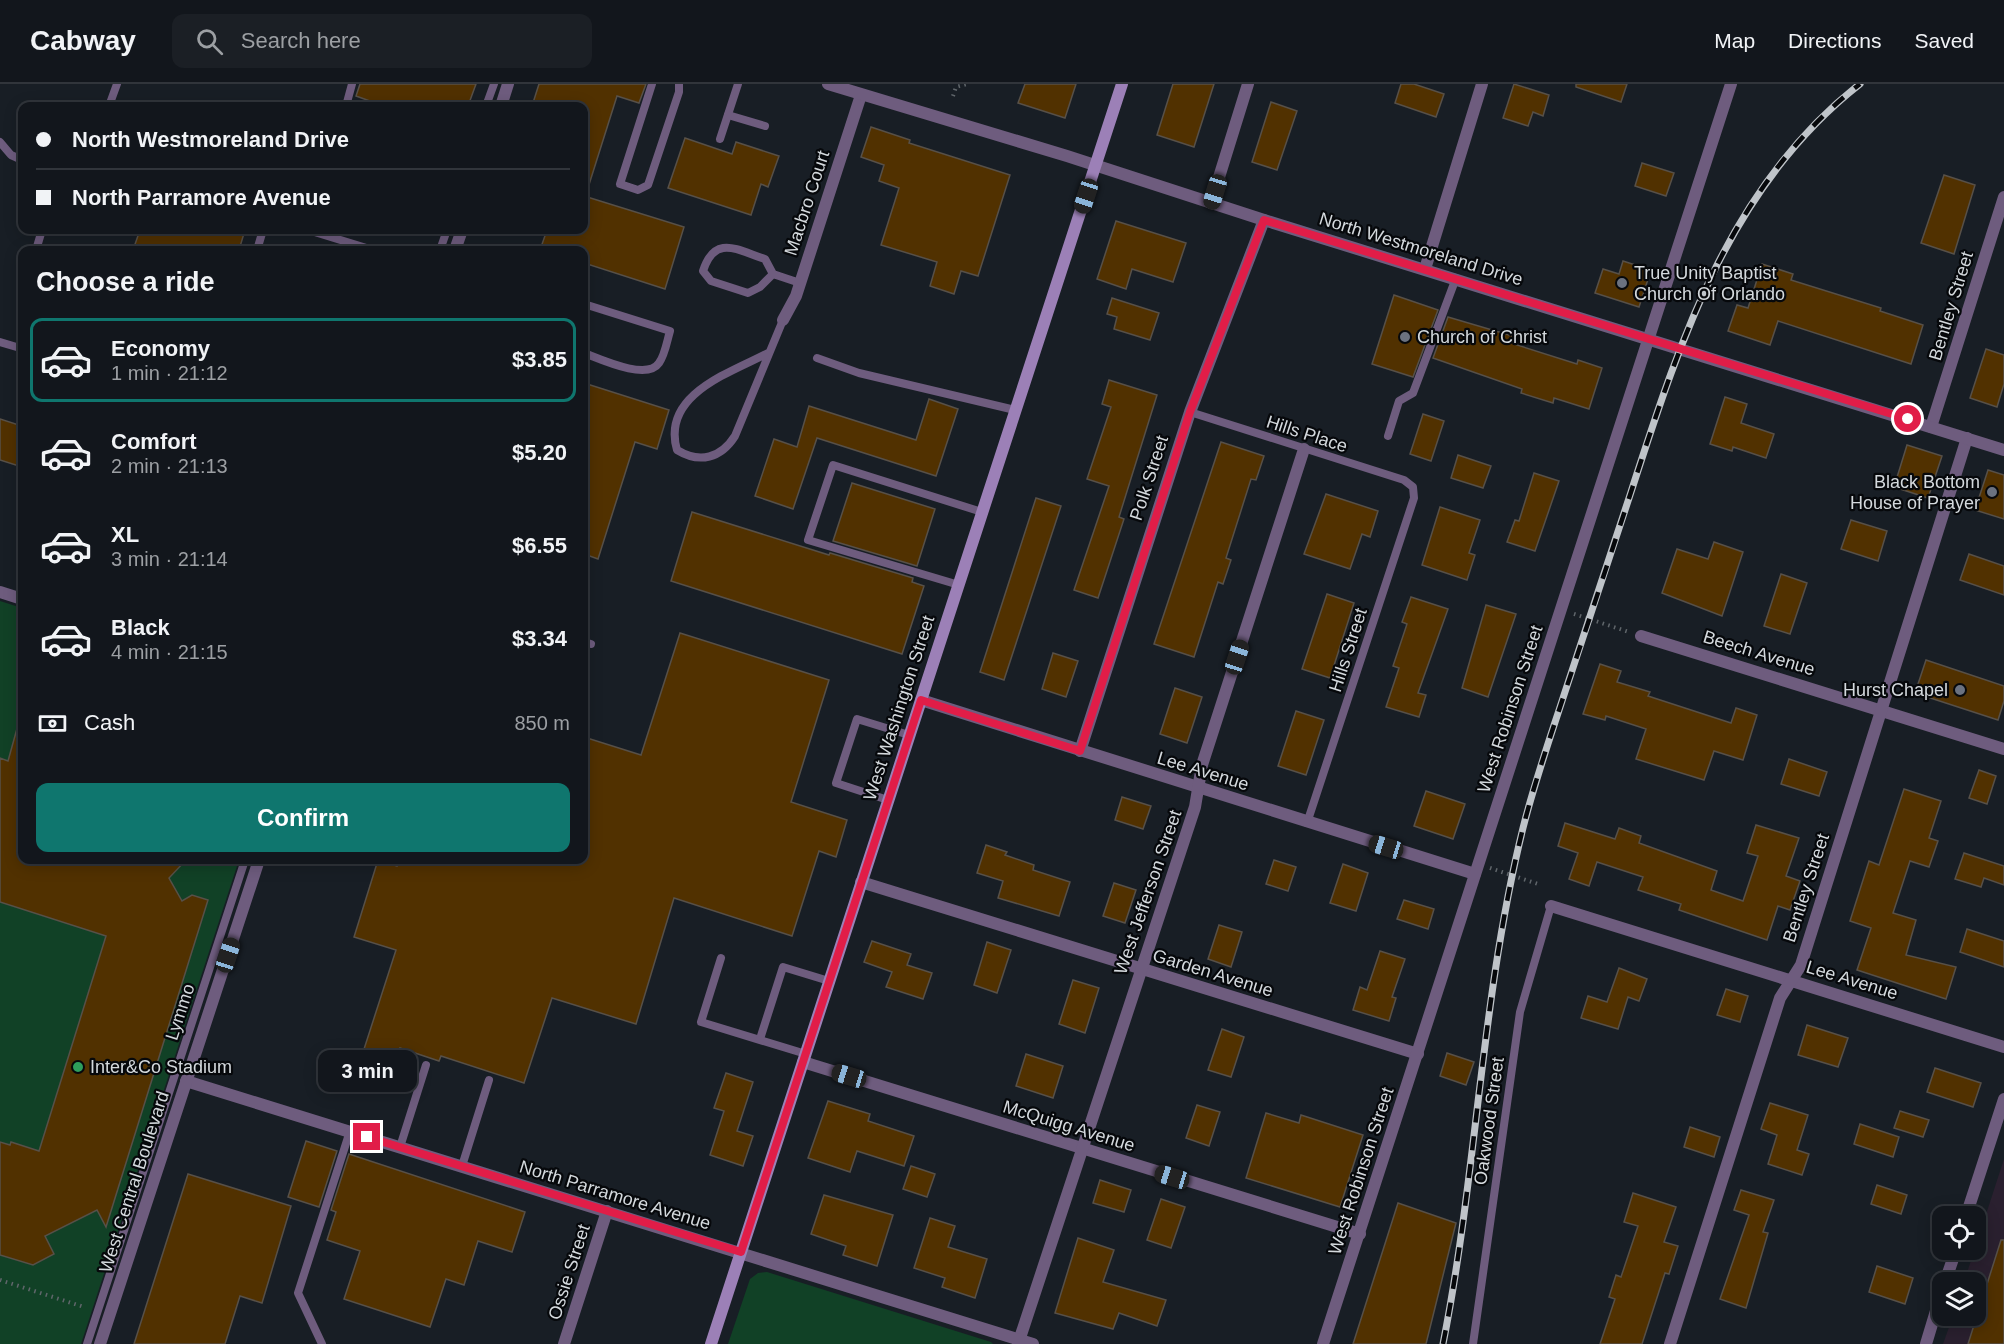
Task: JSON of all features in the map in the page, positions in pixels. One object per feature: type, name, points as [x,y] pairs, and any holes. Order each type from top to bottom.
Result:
[{"type":"main road","name":"West Washington Street","points":[[711,1344],[1122,84]]},
{"type":"street","points":[[502,102],[508,84]]},
{"type":"street","name":"North Westmoreland Drive","points":[[828,84],[1096,165],[1264,220],[2004,450]]},
{"type":"street","points":[[1211,203],[1248,84]]},
{"type":"street","points":[[1425,269],[1482,84]]},
{"type":"street","name":"West Robinson Street","points":[[1323,1344],[1731,84]]},
{"type":"street","name":"Macbro Court","points":[[783,320],[801,283],[861,95]]},
{"type":"street","name":"Bentley Street","points":[[1931,427],[2004,197]]},
{"type":"street","name":"Polk Street","points":[[1080,751],[1190,412],[1264,220]]},
{"type":"street","name":"Bentley Street","points":[[1670,1344],[1780,998],[1801,965],[1968,438]]},
{"type":"street","name":"West Jefferson Street","points":[[1018,1342],[1195,807],[1202,765],[1304,449]]},
{"type":"street","points":[[0,592],[18,598]]},
{"type":"street","name":"Beech Avenue","points":[[1641,636],[2004,749]]},
{"type":"street","name":"Lee Avenue","points":[[921,700],[1475,874]]},
{"type":"street","name":"West Central Boulevard","points":[[100,1344],[258,864]]},
{"type":"street","name":"Garden Avenue","points":[[861,882],[1418,1054]]},
{"type":"street","name":"Lee Avenue","points":[[1551,906],[2004,1047]]},
{"type":"street","name":"McQuigg Avenue","points":[[804,1058],[1080,1149],[1360,1234]]},
{"type":"street","name":"North Parramore Avenue","points":[[186,1081],[741,1252],[1018,1342],[1033,1344]]},
{"type":"street","points":[[1969,1206],[2004,1100]]},
{"type":"street","name":"Ossie Street","points":[[564,1344],[607,1211]]},
{"type":"street","points":[[1926,1344],[1932,1324]]},
{"type":"lane","points":[[110,102],[117,84]]},
{"type":"lane","points":[[347,102],[352,84]]},
{"type":"lane","points":[[487,102],[494,84]]},
{"type":"lane","points":[[652,84],[620,184],[638,190],[648,185],[679,92],[679,84]]},
{"type":"lane","points":[[720,139],[738,84]]},
{"type":"lane","points":[[728,115],[765,126]]},
{"type":"lane","points":[[0,142],[18,158]]},
{"type":"lane","points":[[321,234],[360,246]]},
{"type":"lane","points":[[773,274],[760,287],[748,293],[711,281],[703,271],[708,255],[716,248],[726,247],[765,259],[773,274],[801,283]]},
{"type":"lane","points":[[1388,436],[1399,401],[1413,393],[1456,278]]},
{"type":"lane","points":[[588,305],[670,331],[661,362],[650,370],[637,370],[588,354]]},
{"type":"lane","points":[[768,353],[688,399],[679,412],[673,430],[676,450],[698,459],[710,457],[728,447],[735,436],[783,320]]},
{"type":"lane","points":[[0,342],[18,345]]},
{"type":"lane","points":[[817,358],[859,373],[1015,410]]},
{"type":"lane","name":"Hills Place","points":[[1190,412],[1404,480],[1413,487]]},
{"type":"lane","points":[[958,585],[808,540],[833,465],[982,512]]},
{"type":"lane","name":"Hills Street","points":[[1307,823],[1414,498],[1413,487]]},
{"type":"lane","points":[[888,800],[836,783],[857,719],[909,735]]},
{"type":"lane","name":"Lymmo","points":[[87,1344],[243,864]]},
{"type":"lane","name":"Oakwood Street","points":[[1473,1344],[1520,1012],[1551,906]]},
{"type":"lane","points":[[721,958],[701,1022],[760,1039],[804,1058]]},
{"type":"lane","points":[[760,1039],[783,967],[829,981]]},
{"type":"lane","points":[[400,1147],[426,1065]]},
{"type":"lane","points":[[462,1166],[489,1080]]},
{"type":"lane","points":[[322,1344],[298,1293],[350,1131]]},
{"type":"path","points":[[953,96],[956,87],[967,84]]},
{"type":"path","points":[[1575,614],[1641,636]]},
{"type":"path","points":[[1494,870],[1538,884]]},
{"type":"path","points":[[0,1280],[84,1307]]},
{"type":"shaded area","points":[[2004,1159],[2004,1344],[1943,1344],[1949,1326],[1986,1326],[1986,1272],[1967,1272],[1971,1260],[1986,1260],[1986,1214]]},
{"type":"green space","name":"Inter&Co Stadium","points":[[0,601],[18,607],[18,864],[238,864],[81,1344],[0,1344]]},
{"type":"green space","points":[[767,1272],[993,1344],[728,1344],[750,1279],[758,1273]]},
{"type":"building","points":[[360,84],[476,84],[469,102],[372,102],[356,96]]},
{"type":"building","points":[[539,84],[646,84],[639,103],[617,96],[588,188],[588,102],[533,102]]},
{"type":"building","points":[[1025,84],[1076,84],[1065,118],[1018,103]]},
{"type":"building","points":[[1173,84],[1214,84],[1194,147],[1157,135]]},
{"type":"building","points":[[1401,84],[1414,84],[1444,94],[1436,117],[1395,103]]},
{"type":"building","points":[[1514,84],[1549,95],[1543,116],[1533,112],[1528,126],[1503,118]]},
{"type":"building","points":[[1576,84],[1627,84],[1621,102],[1576,87]]},
{"type":"building","points":[[1271,102],[1297,111],[1277,170],[1252,162]]},
{"type":"building","points":[[871,127],[910,140],[909,143],[1010,175],[978,276],[961,271],[954,294],[930,286],[937,262],[881,245],[899,188],[879,181],[884,165],[861,157]]},
{"type":"building","points":[[685,138],[732,154],[736,142],[779,156],[768,187],[761,184],[751,215],[668,188]]},
{"type":"building","points":[[1642,163],[1674,173],[1666,196],[1635,186]]},
{"type":"building","points":[[1944,175],[1975,185],[1954,254],[1921,243]]},
{"type":"building","points":[[588,197],[684,227],[665,289],[588,264],[588,246],[541,246],[546,234],[588,234]]},
{"type":"building","points":[[1116,221],[1186,243],[1173,282],[1132,269],[1126,289],[1097,279]]},
{"type":"building","points":[[139,234],[244,234],[240,246],[134,246]]},
{"type":"building","name":"True Unity Baptist Church Of Orlando","points":[[1623,261],[1651,270],[1639,307],[1595,293],[1603,269],[1619,274]]},
{"type":"building","points":[[1762,264],[1793,274],[1791,280],[1881,308],[1880,311],[1923,325],[1911,364],[1778,321],[1770,345],[1728,331],[1737,305],[1748,308]]},
{"type":"building","name":"Church of Christ","points":[[1394,295],[1438,310],[1413,377],[1372,364]]},
{"type":"building","points":[[1112,298],[1159,313],[1150,340],[1114,329],[1117,317],[1107,314]]},
{"type":"building","points":[[1448,317],[1516,337],[1514,344],[1577,364],[1578,360],[1602,368],[1589,409],[1554,398],[1553,403],[1521,393],[1522,389],[1433,358]]},
{"type":"building","points":[[1986,349],[2004,355],[2004,384],[1997,407],[1970,398]]},
{"type":"building","points":[[1109,380],[1157,395],[1119,517],[1124,519],[1098,598],[1074,590],[1109,486],[1087,479],[1111,407],[1102,404]]},
{"type":"building","points":[[588,384],[669,410],[657,449],[635,442],[598,559],[588,555]]},
{"type":"building","points":[[1725,397],[1747,404],[1741,423],[1774,434],[1766,458],[1733,447],[1732,451],[1710,444]]},
{"type":"building","points":[[929,399],[958,409],[936,476],[817,438],[793,509],[755,496],[774,439],[797,447],[809,406],[916,440]]},
{"type":"building","points":[[1423,414],[1444,421],[1431,461],[1410,454]]},
{"type":"building","points":[[0,419],[18,425],[18,466],[0,460]]},
{"type":"building","points":[[1221,442],[1264,456],[1256,480],[1251,479],[1226,558],[1231,560],[1223,584],[1218,582],[1194,657],[1154,644]]},
{"type":"building","points":[[1907,445],[1942,456],[1928,498],[1894,487]]},
{"type":"building","points":[[1458,455],[1491,466],[1483,488],[1451,478]]},
{"type":"building","name":"Black Bottom House of Prayer","points":[[1988,470],[2004,475],[2004,519],[1975,510]]},
{"type":"building","points":[[1534,473],[1559,481],[1535,551],[1507,542],[1515,520],[1519,521]]},
{"type":"building","points":[[852,483],[935,509],[917,566],[833,541]]},
{"type":"building","points":[[1326,494],[1378,511],[1370,537],[1362,534],[1350,569],[1304,554]]},
{"type":"building","points":[[1036,498],[1061,506],[1004,680],[980,672]]},
{"type":"building","points":[[1440,507],[1480,520],[1469,553],[1475,555],[1467,580],[1422,565]]},
{"type":"building","points":[[692,512],[829,555],[830,553],[913,578],[912,582],[924,586],[902,654],[671,581]]},
{"type":"building","points":[[1851,520],[1887,531],[1878,561],[1841,549]]},
{"type":"building","points":[[1714,542],[1743,552],[1722,616],[1662,593],[1677,549],[1708,559]]},
{"type":"building","points":[[1969,554],[2004,566],[2004,595],[1960,580]]},
{"type":"building","points":[[1781,574],[1807,583],[1790,634],[1764,626]]},
{"type":"building","points":[[1327,594],[1354,603],[1330,678],[1302,669]]},
{"type":"building","points":[[1411,597],[1448,609],[1418,693],[1426,695],[1419,717],[1386,707],[1399,668],[1393,666],[1407,624],[1402,622]]},
{"type":"building","points":[[1486,605],[1516,614],[1488,697],[1462,688]]},
{"type":"building","points":[[680,633],[829,680],[791,802],[847,820],[836,857],[819,851],[792,936],[674,898],[636,1024],[552,998],[524,1083],[441,1056],[439,1061],[400,1048],[387,1088],[355,1077],[396,950],[354,937],[377,864],[397,866],[398,864],[588,864],[588,738],[641,755]]},
{"type":"building","points":[[1053,653],[1078,661],[1066,697],[1042,689]]},
{"type":"building","name":"Hurst Chapel","points":[[1926,660],[2004,686],[2004,701],[1998,720],[1915,693]]},
{"type":"building","points":[[1600,664],[1621,671],[1617,682],[1650,692],[1648,696],[1731,723],[1736,708],[1757,715],[1743,760],[1714,751],[1704,780],[1636,759],[1646,729],[1606,716],[1605,720],[1583,714]]},
{"type":"building","points":[[1175,688],[1202,697],[1187,743],[1160,734]]},
{"type":"building","points":[[1296,711],[1324,720],[1306,775],[1278,766]]},
{"type":"building","name":"Inter&Co Stadium","points":[[18,725],[18,864],[182,864],[169,878],[182,901],[192,895],[208,900],[106,1227],[97,1210],[45,1236],[54,1254],[33,1265],[0,1255],[0,1142],[10,1145],[11,1142],[39,1151],[106,936],[0,902],[0,758],[8,761]]},
{"type":"building","points":[[1789,759],[1827,772],[1819,796],[1781,784]]},
{"type":"building","points":[[1979,770],[1996,776],[1987,804],[1969,798]]},
{"type":"building","points":[[1904,789],[1941,801],[1929,838],[1938,841],[1929,867],[1910,861],[1893,913],[1916,920],[1906,955],[1956,967],[1946,999],[1857,970],[1871,928],[1850,921],[1869,861],[1879,865]]},
{"type":"building","points":[[1426,791],[1465,804],[1453,839],[1414,826]]},
{"type":"building","points":[[1122,797],[1151,806],[1143,829],[1115,820]]},
{"type":"building","points":[[1565,823],[1615,839],[1619,828],[1641,836],[1639,843],[1717,871],[1711,890],[1743,901],[1758,856],[1747,853],[1756,825],[1799,838],[1786,876],[1800,881],[1790,910],[1778,906],[1767,940],[1679,910],[1681,904],[1638,890],[1643,877],[1597,862],[1589,886],[1569,879],[1578,853],[1558,846]]},
{"type":"building","points":[[986,845],[1007,852],[1005,855],[1034,865],[1033,870],[1070,882],[1059,916],[998,898],[1003,881],[977,873]]},
{"type":"building","points":[[1964,853],[2004,866],[2004,885],[1984,878],[1981,887],[1955,879]]},
{"type":"building","points":[[1274,860],[1296,867],[1288,891],[1266,884]]},
{"type":"building","points":[[1343,864],[1368,873],[1356,911],[1330,903]]},
{"type":"building","points":[[1114,883],[1136,890],[1125,923],[1103,916]]},
{"type":"building","points":[[1404,900],[1434,909],[1428,929],[1397,919]]},
{"type":"building","points":[[1219,925],[1242,932],[1231,967],[1208,959]]},
{"type":"building","points":[[1967,929],[2004,941],[2004,967],[1960,952]]},
{"type":"building","points":[[872,941],[911,954],[907,965],[932,973],[923,999],[886,987],[892,972],[864,962]]},
{"type":"building","points":[[987,942],[1011,950],[997,993],[974,985]]},
{"type":"building","points":[[1380,951],[1405,959],[1392,997],[1396,998],[1389,1021],[1353,1010],[1360,987],[1367,990]]},
{"type":"building","points":[[1619,968],[1647,979],[1639,1001],[1628,997],[1618,1029],[1581,1018],[1588,996],[1607,1002]]},
{"type":"building","points":[[1073,980],[1099,988],[1085,1033],[1059,1024]]},
{"type":"building","points":[[1726,989],[1748,996],[1740,1022],[1717,1015]]},
{"type":"building","points":[[1807,1025],[1848,1038],[1838,1067],[1798,1055]]},
{"type":"building","points":[[1222,1029],[1244,1037],[1231,1077],[1208,1070]]},
{"type":"building","points":[[1447,1053],[1474,1062],[1466,1085],[1440,1076]]},
{"type":"building","points":[[1026,1054],[1063,1066],[1053,1098],[1016,1086]]},
{"type":"building","points":[[1935,1068],[1981,1083],[1973,1107],[1927,1092]]},
{"type":"building","points":[[726,1073],[753,1082],[737,1131],[753,1136],[743,1166],[710,1155],[724,1111],[714,1108]]},
{"type":"building","points":[[828,1101],[870,1114],[868,1121],[914,1136],[904,1166],[857,1151],[850,1172],[808,1158]]},
{"type":"building","points":[[1770,1103],[1808,1115],[1797,1150],[1809,1154],[1802,1175],[1768,1164],[1777,1135],[1761,1129]]},
{"type":"building","points":[[1197,1105],[1220,1112],[1209,1146],[1186,1138]]},
{"type":"building","points":[[1900,1111],[1929,1120],[1923,1137],[1894,1128]]},
{"type":"building","points":[[1266,1113],[1299,1123],[1301,1115],[1363,1135],[1340,1207],[1246,1178]]},
{"type":"building","points":[[1860,1124],[1899,1137],[1893,1157],[1854,1144]]},
{"type":"building","points":[[1690,1127],[1720,1137],[1714,1157],[1684,1147]]},
{"type":"building","points":[[306,1141],[337,1151],[319,1207],[288,1197]]},
{"type":"building","points":[[349,1154],[525,1212],[512,1252],[478,1241],[464,1285],[446,1279],[430,1327],[344,1299],[360,1251],[327,1240],[336,1212],[331,1210]]},
{"type":"building","points":[[911,1166],[935,1174],[927,1197],[903,1189]]},
{"type":"building","points":[[188,1174],[291,1206],[262,1303],[240,1296],[225,1344],[134,1344]]},
{"type":"building","points":[[1100,1180],[1131,1190],[1124,1212],[1093,1203]]},
{"type":"building","points":[[1877,1185],[1907,1195],[1901,1214],[1871,1204]]},
{"type":"building","points":[[1741,1190],[1774,1200],[1763,1232],[1768,1233],[1746,1308],[1720,1299],[1749,1215],[1734,1210]]},
{"type":"building","points":[[1633,1193],[1676,1207],[1664,1242],[1678,1246],[1669,1274],[1665,1273],[1642,1344],[1600,1344],[1615,1299],[1609,1297],[1616,1275],[1621,1277],[1638,1226],[1624,1222]]},
{"type":"building","points":[[824,1195],[893,1215],[877,1266],[843,1255],[846,1246],[811,1234]]},
{"type":"building","points":[[1161,1199],[1185,1207],[1171,1248],[1147,1240]]},
{"type":"building","points":[[1398,1203],[1456,1223],[1426,1344],[1353,1344]]},
{"type":"building","points":[[930,1218],[955,1226],[948,1247],[987,1259],[975,1298],[942,1287],[945,1278],[914,1268]]},
{"type":"building","points":[[1078,1238],[1114,1250],[1103,1282],[1166,1300],[1157,1326],[1119,1313],[1113,1329],[1055,1313]]},
{"type":"building","points":[[2001,1240],[2004,1240],[2004,1344],[1968,1344],[1974,1326],[1986,1326],[1986,1287]]},
{"type":"building","points":[[1877,1266],[1913,1278],[1905,1304],[1869,1292]]},
{"type":"railway","points":[[1443,1344],[1464,1215],[1488,1020],[1509,892],[1523,828],[1547,746],[1669,379],[1690,323],[1715,270],[1743,218],[1776,170],[1815,125],[1860,84]]},
{"type":"place","name":"True Unity Baptist Church Of Orlando","points":[[1622,283]]},
{"type":"place","name":"Church of Christ","points":[[1405,337]]},
{"type":"place","name":"Black Bottom House of Prayer","points":[[1992,492]]},
{"type":"place","name":"Hurst Chapel","points":[[1960,690]]},
{"type":"place","name":"Inter&Co Stadium","points":[[78,1067]]},
{"type":"route","points":[[367,1137],[741,1252],[921,700],[1080,751],[1190,412],[1264,220],[1908,419]]}]
